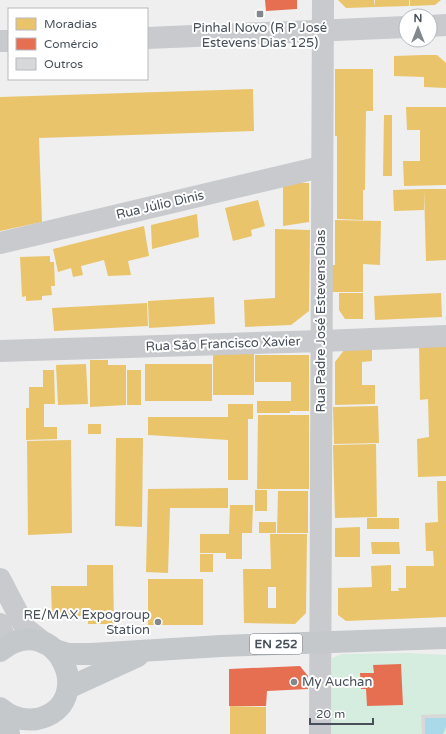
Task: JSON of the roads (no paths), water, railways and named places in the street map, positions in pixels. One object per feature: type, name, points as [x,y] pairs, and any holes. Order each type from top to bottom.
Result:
[{"type":"main road","name":"EN 252","points":[[3,649],[18,641],[31,640],[68,654],[150,651],[221,646],[446,638]]},
{"type":"main road","points":[[2,710],[17,718],[30,720],[41,726],[59,706],[68,688],[66,667],[62,657],[49,646]]},
{"type":"main road","name":"EN 252","points":[[68,688],[150,651]]},
{"type":"main road","points":[[2,710],[8,734]]},
{"type":"street","name":"Rua Padre José Estevens Dias","points":[[320,734],[319,643],[323,0]]},
{"type":"street","points":[[148,38],[398,27]]},
{"type":"street","name":"Rua Júlio Dinis","points":[[0,243],[321,167]]},
{"type":"street","name":"Rua São Francisco Xavier","points":[[0,351],[446,336]]},
{"type":"street","points":[[0,579],[26,629],[49,646]]},
{"type":"street","points":[[0,624],[3,649]]},
{"type":"water","points":[[425,718],[446,718],[446,727],[443,734],[425,734]]},
{"type":"place","name":"Pinhal Novo (R P José Estevens Dias 125)","points":[[260,14]]},
{"type":"place","name":"RE/MAX Expogroup Station","points":[[158,622]]},
{"type":"place","name":"My Auchan","points":[[294,682]]}]
